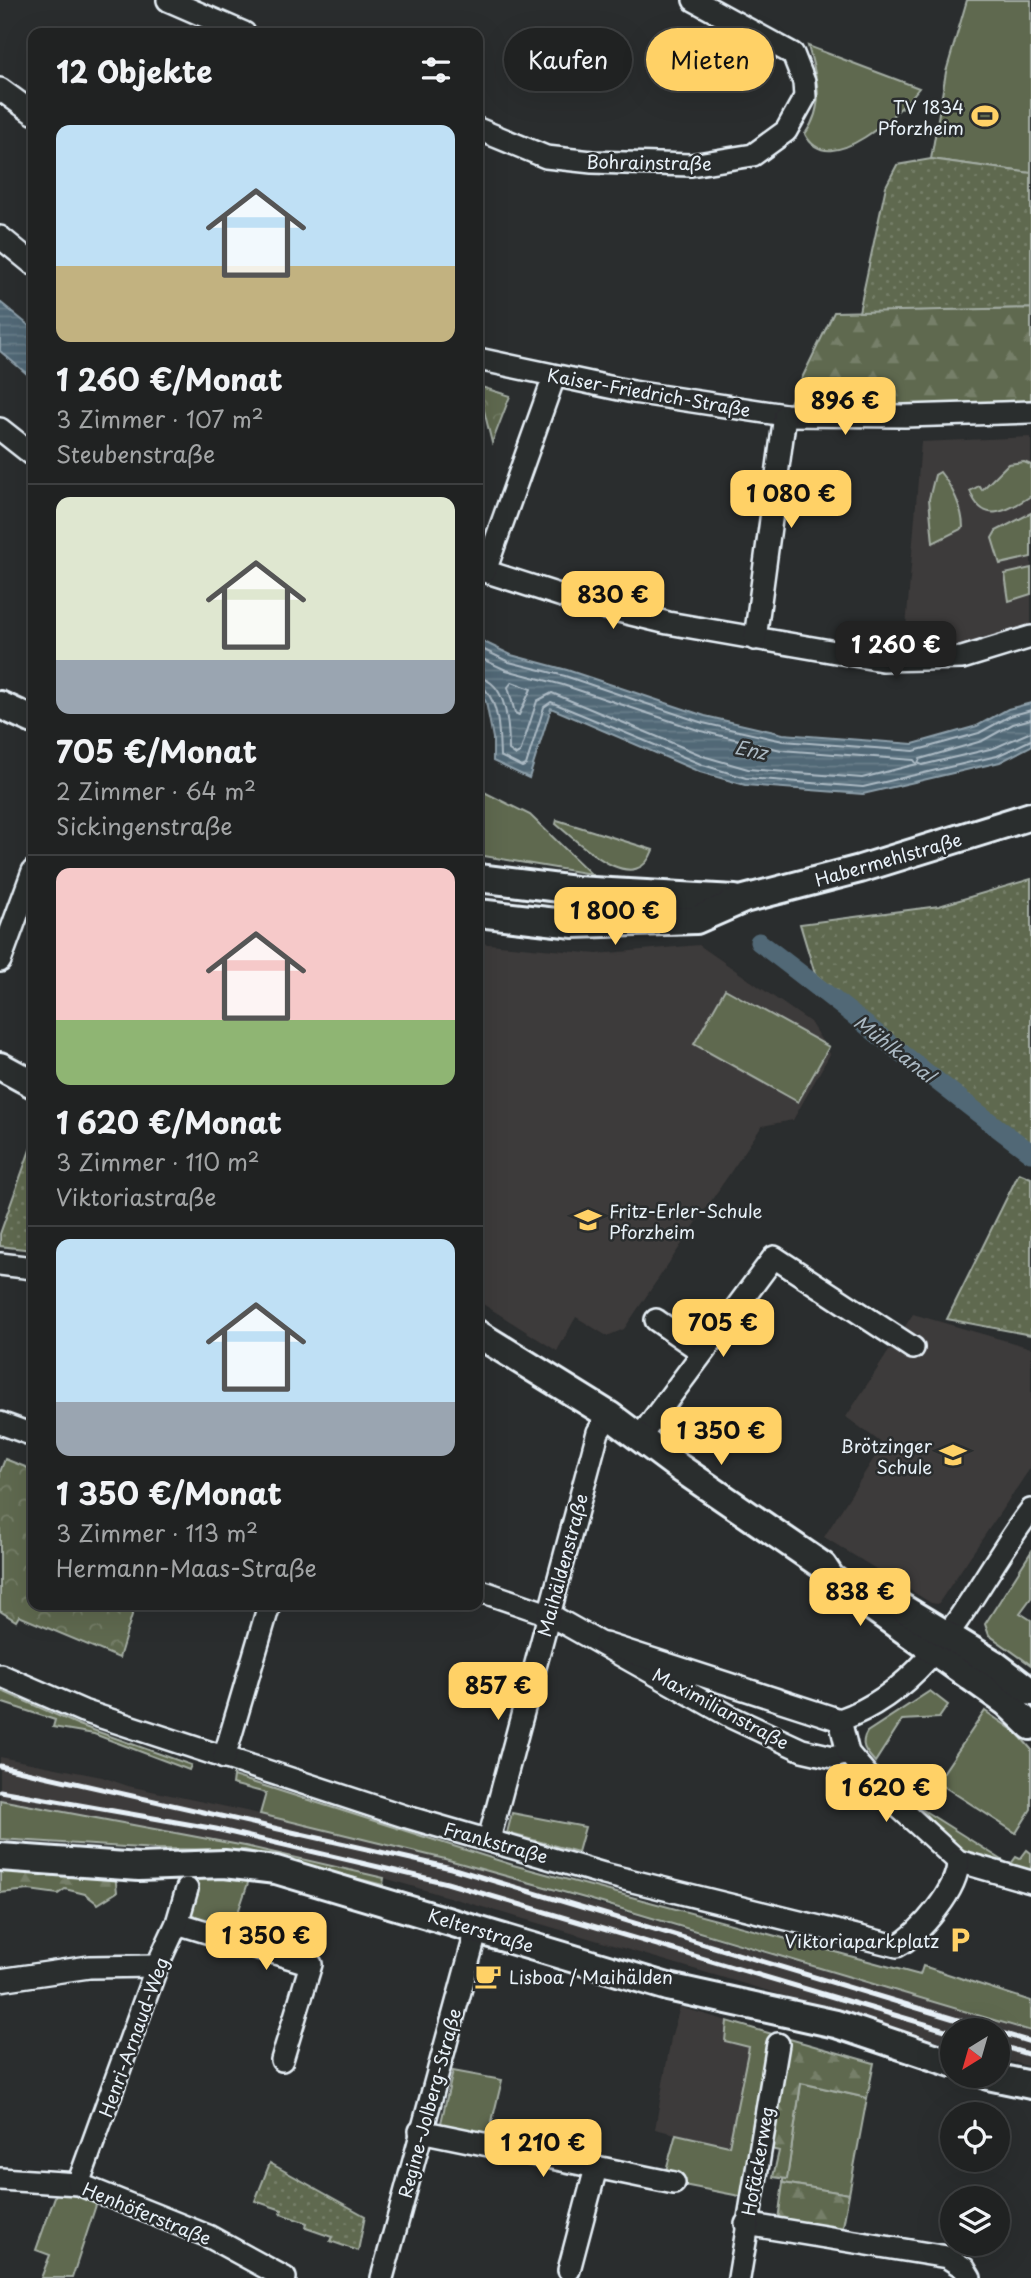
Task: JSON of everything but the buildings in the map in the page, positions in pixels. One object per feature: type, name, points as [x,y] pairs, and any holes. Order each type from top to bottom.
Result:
[{"type":"main road","points":[[0,705],[28,718]]},
{"type":"main road","name":"Habermehlstraße","points":[[483,915],[574,924],[696,920],[744,899],[860,869],[1031,816]]},
{"type":"main road","name":"Habermehlstraße","points":[[483,879],[575,890],[744,899]]},
{"type":"main road","points":[[0,1066],[28,1081]]},
{"type":"main road","points":[[483,1338],[609,1415],[823,1566],[831,1578],[941,1645],[1031,1726]]},
{"type":"main road","points":[[941,1645],[993,1663],[1031,1692]]},
{"type":"main road","name":"Kelterstraße","points":[[0,1857],[129,1866],[224,1864],[260,1867],[313,1879],[668,1987],[836,2024],[940,2059]]},
{"type":"main road","points":[[1010,2081],[1031,2085]]},
{"type":"main road","points":[[1010,2088],[1031,2102]]},
{"type":"street","points":[[168,0],[232,28]]},
{"type":"street","name":"Bohrainstraße","points":[[483,131],[546,157],[592,163],[691,165],[753,155],[786,131],[805,97],[804,82],[793,54],[694,0]]},
{"type":"street","points":[[0,89],[28,109]]},
{"type":"street","points":[[0,237],[28,260]]},
{"type":"street","name":"Kaiser-Friedrich-Straße","points":[[483,360],[554,377],[785,415],[905,416],[1031,412]]},
{"type":"street","points":[[483,565],[554,377]]},
{"type":"street","points":[[755,639],[785,415]]},
{"type":"street","points":[[0,429],[28,451]]},
{"type":"street","points":[[483,571],[578,601],[668,623],[883,660],[962,658],[1031,637]]},
{"type":"street","points":[[0,961],[28,885]]},
{"type":"street","points":[[639,1437],[774,1256],[913,1348]]},
{"type":"street","points":[[0,1264],[28,1267]]},
{"type":"street","points":[[656,1320],[702,1352]]},
{"type":"street","name":"Maihäldenstraße","points":[[489,1839],[598,1432],[609,1415]]},
{"type":"street","points":[[0,1423],[28,1433]]},
{"type":"street","points":[[1031,1510],[941,1645],[882,1701],[840,1720],[848,1753],[879,1789],[958,1861],[1031,1882]]},
{"type":"street","name":"Maximilianstraße","points":[[483,1592],[548,1614],[733,1718],[802,1750],[833,1757],[848,1753]]},
{"type":"street","points":[[224,1758],[268,1610]]},
{"type":"street","name":"Maximilianstraße","points":[[605,1644],[840,1720]]},
{"type":"street","name":"Frankstraße","points":[[0,1675],[83,1711],[407,1817],[604,1874],[897,1946],[913,1938],[951,1886],[958,1874],[958,1861]]},
{"type":"street","name":"Henri-Arnaud-Weg","points":[[78,2184],[157,1966],[177,1923],[187,1889]]},
{"type":"street","points":[[177,1923],[311,1964],[282,2060]]},
{"type":"street","name":"Regine-Jolberg-Straße","points":[[382,2278],[477,1929]]},
{"type":"street","points":[[0,1980],[89,1967],[157,1966]]},
{"type":"street","name":"Hofäckerweg","points":[[739,2278],[778,2044]]},
{"type":"street","points":[[420,2131],[674,2183]]},
{"type":"street","points":[[569,2270],[596,2168]]},
{"type":"street","name":"Henhöferstraße","points":[[0,2179],[78,2184],[208,2236],[285,2278]]},
{"type":"street","points":[[746,2224],[947,2257],[964,2269],[970,2278]]},
{"type":"shaded area","points":[[1031,437],[1031,628],[948,660],[904,653],[921,442]]},
{"type":"shaded area","name":"Fritz-Erler-Schule Pforzheim","points":[[483,943],[597,954],[699,945],[810,1022],[830,1054],[793,1120],[762,1126],[624,1329],[607,1336],[576,1317],[557,1351],[483,1304]]},
{"type":"shaded area","name":"Brötzinger Schule","points":[[913,1314],[1031,1348],[1031,1467],[938,1604],[931,1603],[824,1537],[883,1444],[846,1417]]},
{"type":"shaded area","points":[[0,1757],[102,1777],[128,1786],[260,1814],[445,1859],[987,2018],[940,2018],[940,2041],[384,1878],[245,1846],[0,1800]]},
{"type":"shaded area","points":[[680,2007],[779,2036],[750,2198],[663,2181],[675,2134],[655,2129],[671,2038]]},
{"type":"shaded area","points":[[1010,2025],[1031,2031],[1031,2067],[1010,2061]]},
{"type":"green space","name":"TV 1834 Pforzheim","points":[[967,0],[1031,0],[1031,173],[931,159],[946,72]]},
{"type":"green space","points":[[808,46],[919,88],[882,125],[865,137],[831,150],[816,147],[805,134],[812,123],[818,102],[817,80]]},
{"type":"green space","points":[[931,159],[1031,173],[1031,308],[859,312],[886,186],[897,165]]},
{"type":"green space","points":[[1031,308],[1031,403],[786,411],[834,312]]},
{"type":"green space","points":[[483,388],[510,396],[492,443],[483,406]]},
{"type":"green space","points":[[1024,462],[1031,465],[1031,496],[996,512],[982,509],[975,502],[970,491],[979,486],[982,490],[1008,464]]},
{"type":"green space","points":[[940,472],[956,498],[963,528],[933,543],[929,499],[935,475]]},
{"type":"green space","points":[[1031,513],[1031,557],[1000,564],[992,538],[996,531]]},
{"type":"green space","points":[[1031,568],[1031,594],[1009,601],[1005,574]]},
{"type":"green space","points":[[483,792],[530,815],[591,874],[483,856]]},
{"type":"green space","points":[[557,820],[653,850],[645,864],[633,869],[620,868],[591,853],[556,824]]},
{"type":"green space","points":[[1031,879],[1031,1148],[923,1067],[815,974],[800,924],[939,906]]},
{"type":"green space","points":[[725,989],[829,1047],[798,1102],[694,1044]]},
{"type":"green space","points":[[28,1155],[28,1249],[0,1246],[0,1234]]},
{"type":"green space","points":[[1019,1173],[1031,1178],[1031,1335],[947,1319]]},
{"type":"green space","points":[[5,1459],[28,1468],[28,1610],[133,1610],[119,1658],[19,1616],[16,1621],[0,1611],[0,1472]]},
{"type":"green space","points":[[1031,1552],[1031,1598],[1020,1613],[1031,1620],[1031,1665],[989,1635],[985,1624]]},
{"type":"green space","points":[[0,1690],[79,1725],[191,1765],[189,1770],[94,1734],[53,1727],[55,1720],[0,1702]]},
{"type":"green space","points":[[930,1691],[948,1705],[939,1718],[902,1720],[875,1762],[866,1752],[864,1745],[867,1732]]},
{"type":"green space","points":[[985,1711],[1017,1733],[1031,1749],[1031,1809],[1016,1833],[937,1782]]},
{"type":"green space","points":[[233,1776],[513,1865],[920,1975],[923,1966],[1031,2001],[1031,2031],[1010,2025],[1010,2018],[987,2018],[592,1900],[445,1859],[260,1814],[266,1793],[232,1784]]},
{"type":"green space","points":[[0,1800],[245,1846],[384,1878],[383,1885],[245,1850],[156,1849],[0,1839]]},
{"type":"green space","points":[[920,1808],[1010,1865],[1016,1857],[1020,1859],[1027,1850],[1031,1853],[1031,1872],[957,1850]]},
{"type":"green space","points":[[512,1813],[585,1827],[578,1852],[507,1833]]},
{"type":"green space","points":[[0,1867],[115,1874],[117,1892],[98,1904],[85,1894],[65,1889],[58,1894],[29,1890],[0,1893]]},
{"type":"green space","points":[[192,1871],[236,1872],[249,1880],[229,1939],[177,1923]]},
{"type":"green space","points":[[727,2021],[779,2036],[750,2198],[663,2181],[676,2134],[729,2146],[749,2047],[725,2041]]},
{"type":"green space","points":[[779,2036],[874,2063],[867,2098],[801,2083],[787,2179],[773,2177],[779,2151],[760,2146]]},
{"type":"green space","points":[[453,2071],[502,2080],[488,2138],[440,2127]]},
{"type":"green space","points":[[801,2083],[867,2098],[849,2194],[783,2183],[783,2178],[787,2178]]},
{"type":"green space","points":[[270,2163],[365,2216],[358,2251],[330,2241],[332,2237],[306,2228],[307,2223],[281,2214],[282,2210],[255,2201]]},
{"type":"green space","points":[[783,2183],[849,2194],[842,2232],[778,2220]]},
{"type":"green space","points":[[57,2191],[97,2202],[72,2278],[41,2278],[50,2255],[36,2250]]},
{"type":"water","points":[[0,302],[28,325],[28,375],[0,351]]},
{"type":"water","name":"Enz","points":[[483,641],[511,655],[567,670],[705,716],[783,734],[913,744],[977,726],[1008,709],[1031,703],[1031,746],[1000,762],[863,794],[745,785],[700,772],[551,708],[529,778],[493,761],[493,738],[483,698]]},
{"type":"waterway","name":"Mühlkanal","points":[[759,942],[1031,1153]]},
{"type":"railway","points":[[0,1766],[451,1868],[951,2018]]},
{"type":"railway","points":[[0,1791],[216,1829],[447,1883],[940,2028]]},
{"type":"railway","points":[[1010,2036],[1031,2042]]},
{"type":"railway","points":[[1010,2049],[1031,2055]]},
{"type":"place","name":"TV 1834 Pforzheim","points":[[985,116]]},
{"type":"place","name":"Fritz-Erler-Schule Pforzheim","points":[[588,1220]]},
{"type":"place","name":"Brötzinger Schule","points":[[953,1455]]},
{"type":"place","name":"Viktoriaparkplatz","points":[[960,1940]]},
{"type":"place","name":"Lisboa / Maihälden","points":[[488,1976]]}]
